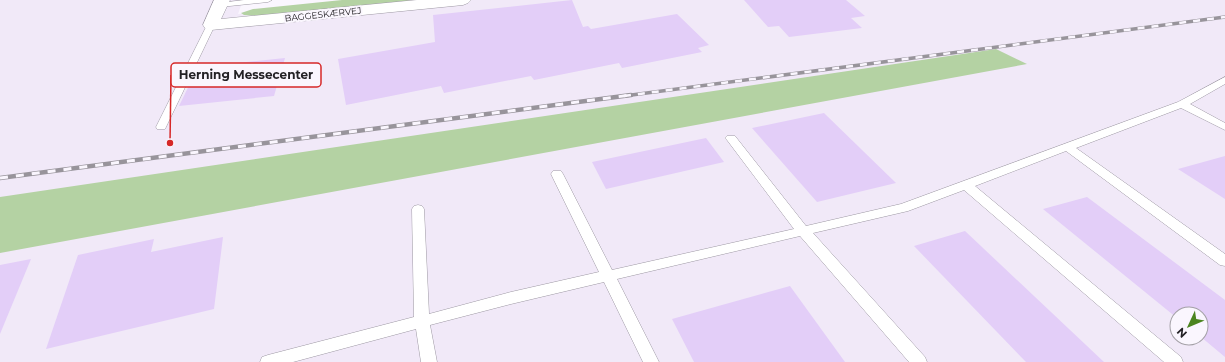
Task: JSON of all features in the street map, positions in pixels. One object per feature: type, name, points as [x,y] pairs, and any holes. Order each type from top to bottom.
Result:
[{"type":"street","name":"BAGGESKÆRVEJ","points":[[211,25],[463,0]]},
{"type":"street","points":[[211,25],[221,2]]},
{"type":"lane","points":[[221,2],[268,0]]},
{"type":"lane","points":[[161,127],[211,25]]},
{"type":"lane","points":[[268,362],[511,298],[904,208],[1182,104],[1225,80]]},
{"type":"lane","points":[[1182,104],[1225,127]]},
{"type":"lane","points":[[731,138],[803,231],[919,362]]},
{"type":"lane","points":[[1068,147],[1225,260]]},
{"type":"lane","points":[[557,174],[651,362]]},
{"type":"lane","points":[[966,184],[1174,362]]},
{"type":"lane","points":[[418,209],[422,322],[429,362]]},
{"type":"shaded area","points":[[0,0],[243,0],[238,14],[385,0],[1225,0],[1225,362],[0,362]]},
{"type":"green space","points":[[342,0],[416,0],[257,16],[244,15],[241,13],[253,9]]},
{"type":"green space","points":[[996,49],[1027,64],[0,253],[0,197]]},
{"type":"building","points":[[572,0],[583,27],[588,26],[591,29],[677,14],[709,45],[698,48],[702,52],[622,68],[619,63],[534,80],[531,76],[444,93],[441,86],[346,105],[338,59],[435,42],[433,15]]},
{"type":"building","points":[[744,0],[846,0],[865,16],[851,18],[862,28],[789,37],[779,26],[768,27]]},
{"type":"building","points":[[285,58],[274,96],[179,106],[198,67]]},
{"type":"building","points":[[824,113],[896,183],[817,202],[752,128]]},
{"type":"building","points":[[706,138],[724,162],[606,189],[592,162]]},
{"type":"building","points":[[1225,156],[1225,199],[1178,169]]},
{"type":"building","points":[[1087,197],[1225,300],[1225,357],[1209,344],[1209,306],[1169,306],[1169,311],[1043,209]]},
{"type":"building","points":[[965,231],[1104,362],[1026,362],[914,246]]},
{"type":"building","points":[[223,237],[214,309],[46,349],[78,255],[154,239],[151,252]]},
{"type":"building","points":[[31,259],[0,334],[0,265]]},
{"type":"building","points":[[790,286],[845,362],[694,362],[672,319]]},
{"type":"railway","points":[[624,96],[1225,17]]},
{"type":"railway","points":[[0,178],[631,95]]},
{"type":"place","name":"Herning Messecenter","points":[[170,143]]}]
